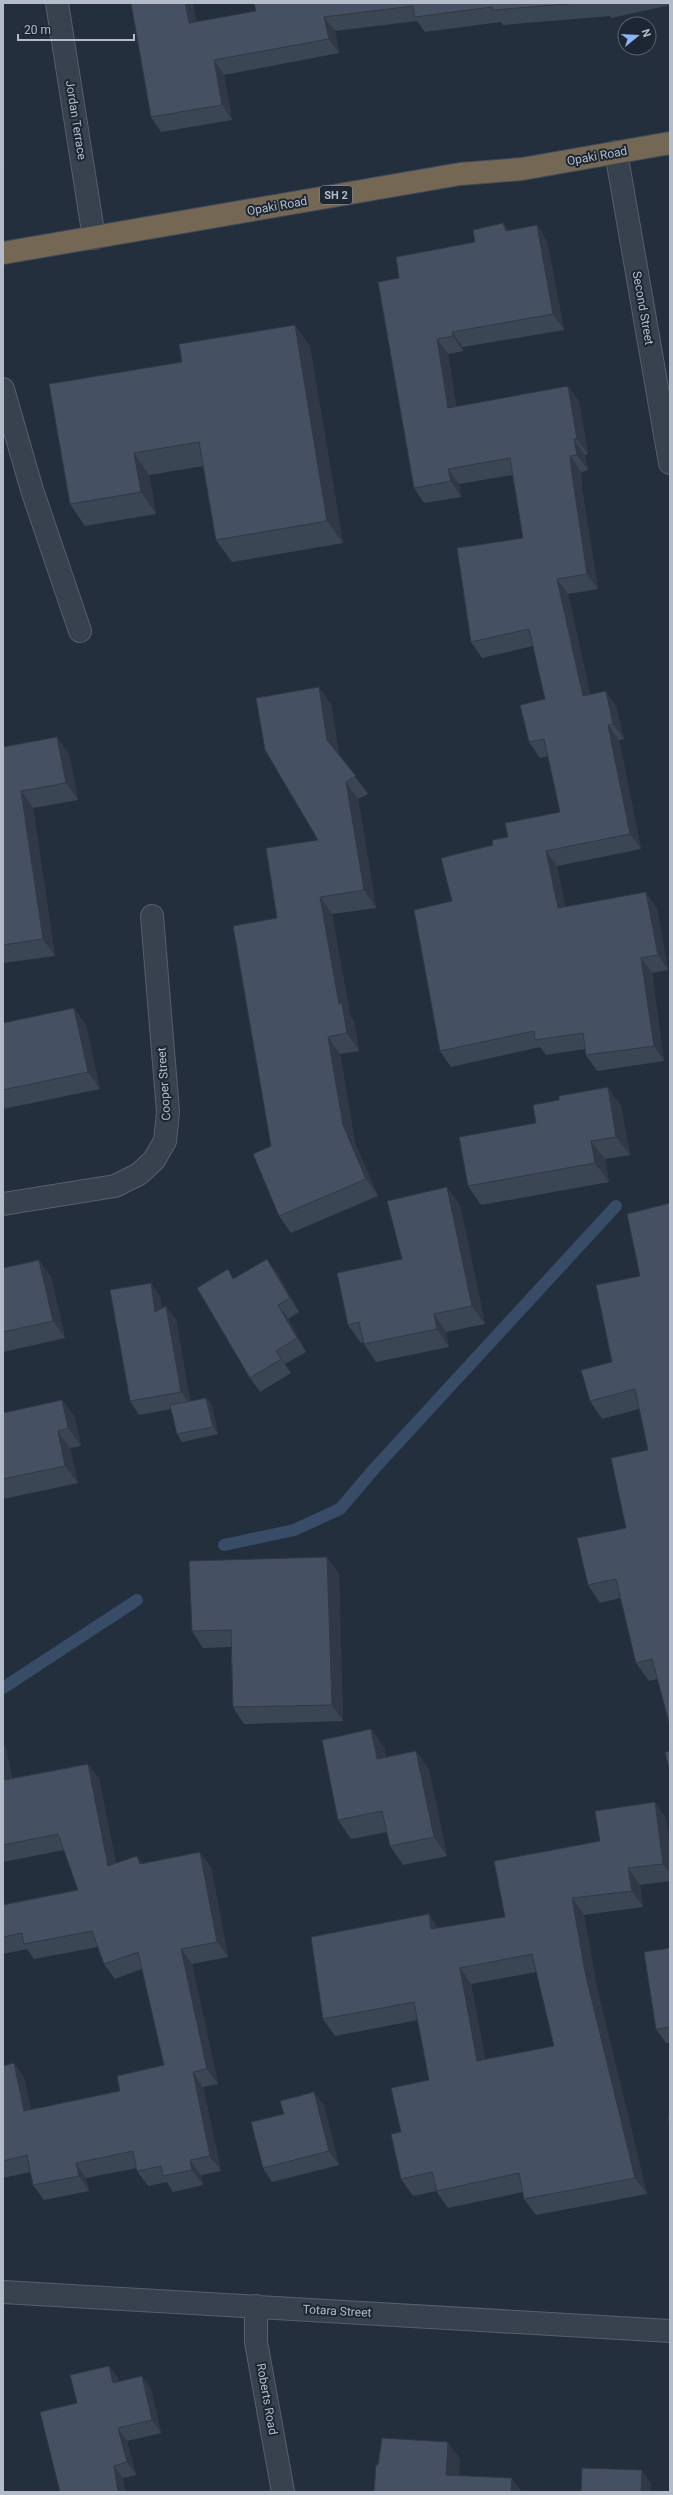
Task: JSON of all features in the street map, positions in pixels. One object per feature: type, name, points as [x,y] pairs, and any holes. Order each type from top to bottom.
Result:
[{"type":"highway","name":"Opaki Road","points":[[3,253],[460,174],[522,169],[670,143]]},
{"type":"street","name":"Jordan Terrace","points":[[57,3],[94,238]]},
{"type":"street","name":"Second Street","points":[[616,152],[670,463]]},
{"type":"street","points":[[3,389],[32,490],[80,631]]},
{"type":"street","name":"Cooper Street","points":[[3,1204],[115,1186],[139,1174],[154,1160],[165,1141],[168,1112],[152,916]]},
{"type":"street","name":"Totara Street","points":[[3,2292],[670,2331]]},
{"type":"street","name":"Roberts Road","points":[[256,2306],[256,2342],[284,2492]]},
{"type":"building","points":[[131,3],[185,3],[189,23],[256,11],[254,3],[580,3],[493,10],[492,7],[415,17],[413,6],[324,17],[329,39],[214,60],[222,105],[151,117]]},
{"type":"building","points":[[503,223],[506,231],[537,225],[553,314],[452,332],[453,336],[437,339],[448,408],[568,386],[577,439],[574,439],[577,455],[570,456],[587,574],[557,579],[583,696],[606,691],[613,724],[608,725],[630,834],[546,851],[558,908],[646,892],[658,955],[641,958],[654,1046],[586,1055],[583,1033],[535,1040],[534,1031],[440,1051],[414,910],[452,901],[441,858],[493,845],[492,840],[508,837],[505,823],[560,812],[544,739],[529,742],[520,705],[545,699],[529,629],[471,642],[457,548],[523,538],[510,458],[448,469],[451,481],[414,488],[378,282],[399,278],[396,257],[475,242],[473,230]]},
{"type":"building","points":[[295,325],[327,521],[216,540],[199,442],[134,453],[141,492],[70,504],[49,384],[182,362],[179,344]]},
{"type":"building","points":[[319,687],[327,740],[356,776],[346,782],[364,890],[320,897],[339,1004],[342,1003],[347,1033],[328,1037],[343,1125],[366,1179],[279,1216],[253,1154],[271,1146],[233,926],[277,918],[266,848],[318,840],[265,750],[256,698]]},
{"type":"building","points":[[57,737],[66,783],[21,791],[43,939],[3,945],[3,747]]},
{"type":"building","points":[[74,1008],[88,1072],[3,1090],[3,1023]]},
{"type":"building","points":[[608,1087],[616,1137],[591,1141],[595,1163],[468,1186],[459,1137],[536,1123],[533,1105],[559,1100],[559,1096]]},
{"type":"building","points":[[447,1187],[472,1306],[434,1314],[437,1329],[364,1344],[359,1322],[348,1325],[337,1273],[402,1259],[387,1201]]},
{"type":"building","points":[[670,1203],[670,1726],[652,1659],[636,1663],[616,1579],[588,1585],[577,1538],[626,1528],[611,1458],[648,1450],[635,1389],[590,1401],[581,1370],[612,1362],[596,1285],[640,1276],[627,1214]]},
{"type":"building","points":[[267,1259],[290,1298],[278,1305],[297,1338],[276,1351],[281,1359],[250,1378],[197,1288],[228,1269],[233,1279]]},
{"type":"building","points":[[39,1260],[53,1321],[3,1332],[3,1268]]},
{"type":"building","points":[[151,1283],[155,1312],[166,1306],[181,1392],[130,1401],[110,1290]]},
{"type":"building","points":[[206,1398],[213,1427],[177,1434],[170,1405]]},
{"type":"building","points":[[62,1400],[68,1428],[58,1431],[65,1466],[3,1479],[3,1413]]},
{"type":"building","points":[[327,1557],[332,1705],[233,1707],[231,1630],[192,1631],[189,1561]]},
{"type":"building","points":[[371,1729],[377,1759],[416,1751],[434,1837],[390,1846],[382,1811],[338,1820],[322,1740]]},
{"type":"building","points":[[670,1751],[670,1772],[665,1752]]},
{"type":"building","points":[[88,1764],[108,1866],[137,1856],[140,1864],[200,1852],[217,1942],[181,1949],[207,2069],[193,2072],[210,2156],[190,2160],[192,2170],[163,2176],[161,2166],[137,2171],[133,2151],[76,2163],[79,2176],[33,2185],[27,2155],[3,2161],[3,2066],[14,2063],[24,2111],[120,2091],[117,2076],[164,2065],[138,1952],[104,1964],[92,1931],[24,1944],[22,1933],[3,1937],[3,1905],[78,1890],[58,1834],[3,1845],[3,1771],[5,1780]]},
{"type":"building","points":[[655,1802],[663,1864],[628,1868],[632,1891],[572,1898],[585,1972],[635,2178],[524,2199],[519,2173],[437,2191],[432,2172],[401,2179],[391,2134],[401,2132],[391,2088],[429,2080],[414,2002],[323,2019],[311,1937],[429,1914],[431,1929],[505,1917],[494,1861],[600,1841],[595,1811]],"holes":[[[532,1954],[554,2046],[477,2061],[460,1968]]]},
{"type":"building","points":[[670,1948],[670,2027],[656,2029],[644,1952]]},
{"type":"building","points":[[314,2092],[329,2151],[263,2168],[251,2122],[284,2114],[280,2101]]},
{"type":"building","points":[[668,2116],[670,2116],[670,2128]]},
{"type":"building","points":[[109,2366],[113,2383],[142,2376],[152,2420],[118,2428],[127,2462],[114,2466],[118,2492],[60,2492],[40,2412],[77,2403],[70,2375]]},
{"type":"building","points":[[382,2438],[448,2442],[446,2475],[512,2478],[511,2492],[374,2492],[376,2465],[378,2465]]},
{"type":"building","points":[[582,2468],[642,2470],[641,2492],[581,2492]]},
{"type":"waterway","points":[[224,1545],[294,1530],[340,1509],[374,1469],[616,1206]]},
{"type":"waterway","points":[[3,1688],[137,1600]]}]
